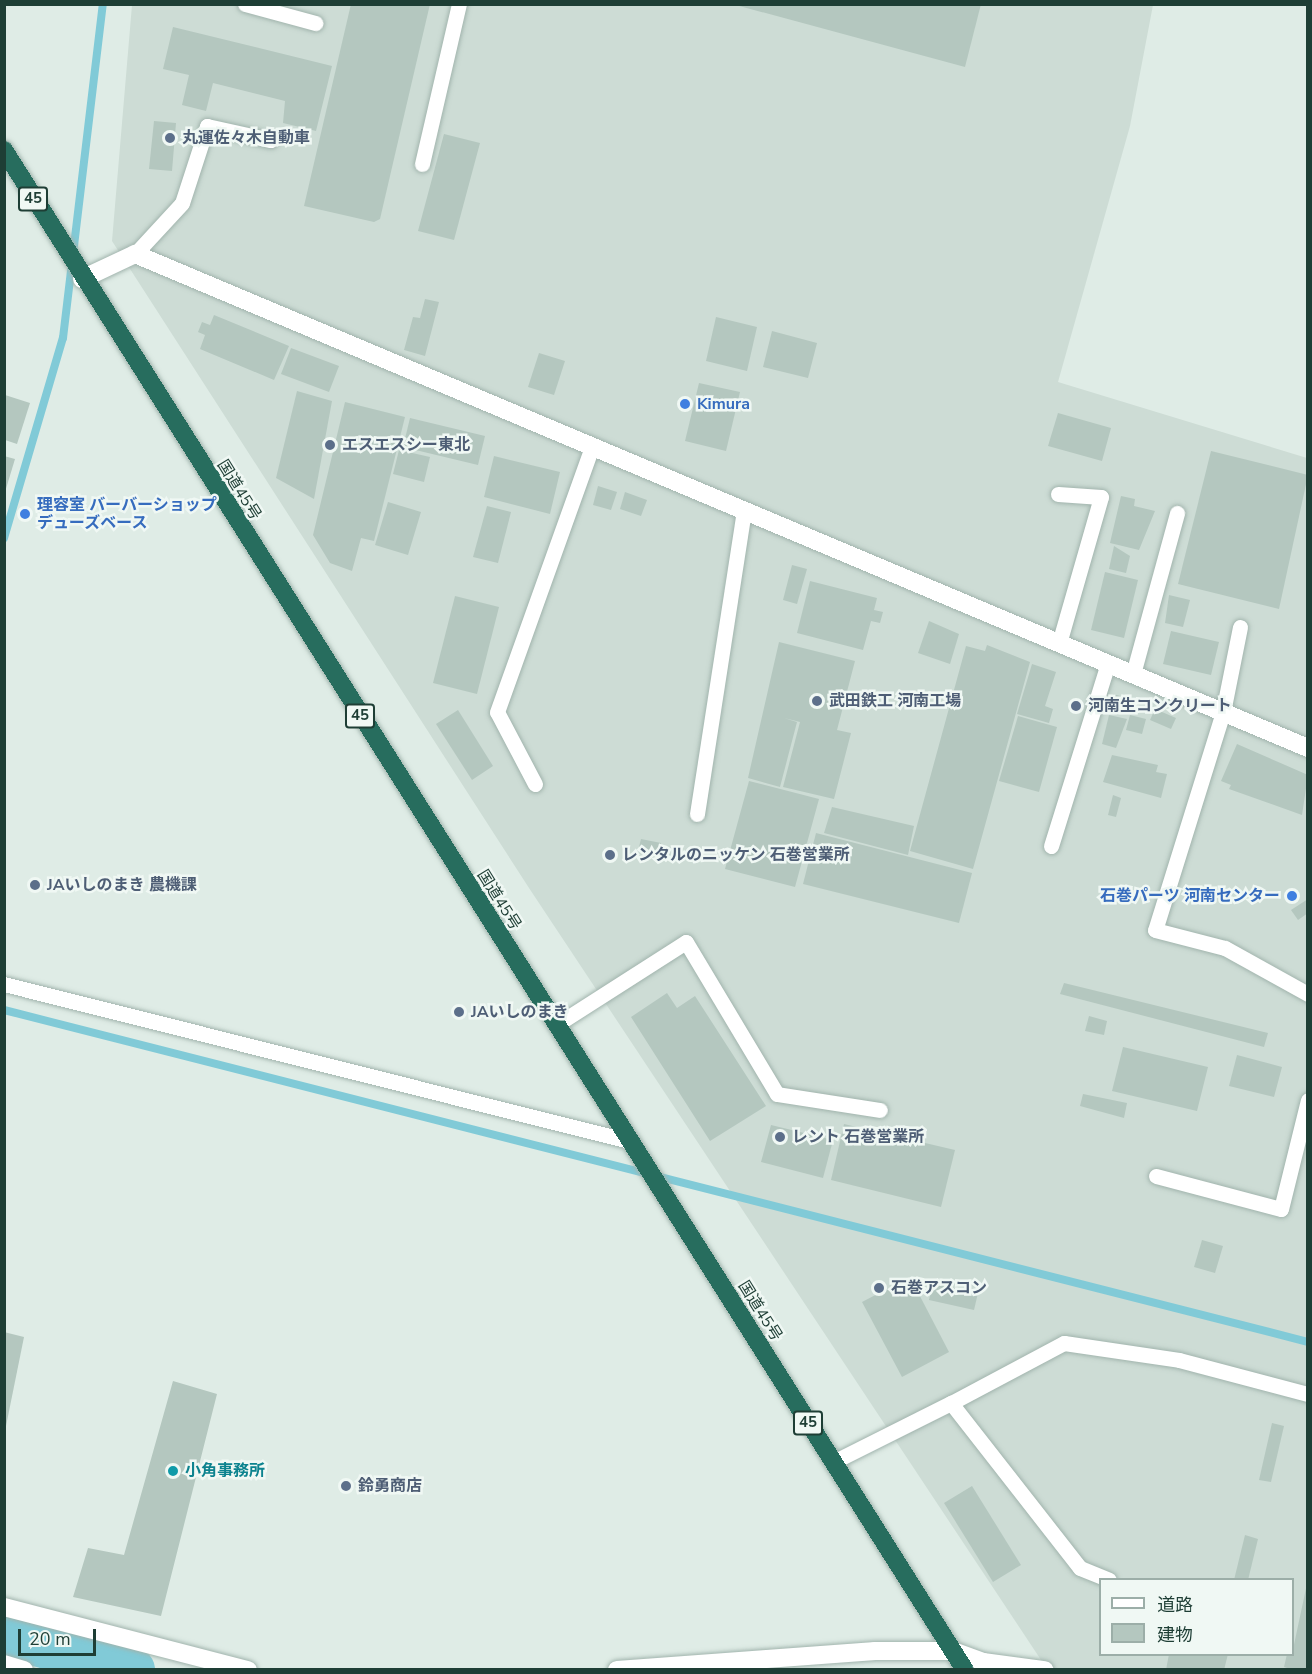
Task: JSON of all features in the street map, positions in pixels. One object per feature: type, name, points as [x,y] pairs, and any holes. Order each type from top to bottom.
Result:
[{"type":"highway","name":"国道45号","points":[[4,150],[81,278],[965,1670]]},
{"type":"street","points":[[81,278],[135,254],[1308,748]]},
{"type":"street","points":[[4,1607],[237,1669]]},
{"type":"street","points":[[617,1670],[875,1651],[954,1652],[983,1662],[1044,1670]]},
{"type":"street","points":[[4,1664],[24,1670]]},
{"type":"lane","points":[[244,4],[315,23]]},
{"type":"lane","points":[[422,164],[459,4]]},
{"type":"lane","points":[[135,254],[183,203],[207,126],[270,140]]},
{"type":"lane","points":[[535,784],[497,712],[592,446]]},
{"type":"lane","points":[[1058,494],[1101,497],[1059,643]]},
{"type":"lane","points":[[697,814],[744,510]]},
{"type":"lane","points":[[1133,674],[1177,513]]},
{"type":"lane","points":[[1240,627],[1223,712],[1155,930],[1225,948],[1308,994]]},
{"type":"lane","points":[[1052,846],[1108,663]]},
{"type":"lane","points":[[556,1025],[686,942],[777,1094],[880,1110]]},
{"type":"lane","points":[[4,984],[634,1148]]},
{"type":"lane","points":[[1156,1176],[1281,1209],[1308,1100]]},
{"type":"lane","points":[[833,1462],[1064,1343],[1179,1360],[1308,1394]]},
{"type":"lane","points":[[951,1403],[1080,1568],[1104,1578]]},
{"type":"shaded area","points":[[132,5],[1153,5],[1130,126],[1058,382],[1307,458],[1307,1669],[1047,1669],[529,888],[112,241]]},
{"type":"building","points":[[351,4],[430,4],[380,219],[374,222],[304,206]]},
{"type":"building","points":[[732,4],[981,4],[965,67]]},
{"type":"building","points":[[173,27],[332,66],[316,131],[283,123],[285,101],[213,83],[206,111],[182,105],[189,75],[163,69]]},
{"type":"building","points":[[154,121],[176,123],[172,171],[149,169]]},
{"type":"building","points":[[444,134],[480,143],[454,240],[418,231]]},
{"type":"building","points":[[425,299],[439,302],[425,356],[404,350],[413,317],[420,318]]},
{"type":"building","points":[[214,315],[289,346],[274,380],[200,349],[205,335],[198,332],[202,322],[210,325]]},
{"type":"building","points":[[716,317],[757,327],[747,371],[706,361]]},
{"type":"building","points":[[772,331],[817,343],[808,378],[763,367]]},
{"type":"building","points":[[291,348],[339,366],[329,392],[281,374]]},
{"type":"building","points":[[539,353],[565,361],[554,395],[528,387]]},
{"type":"building","points":[[699,383],[740,392],[726,451],[685,441]]},
{"type":"building","points":[[297,391],[332,401],[314,499],[276,478]]},
{"type":"building","points":[[5,395],[30,403],[17,444],[5,440]]},
{"type":"building","points":[[345,402],[405,417],[374,541],[361,538],[352,571],[330,563],[313,535]]},
{"type":"building","points":[[1058,413],[1111,428],[1102,461],[1048,446]]},
{"type":"building","points":[[410,418],[485,436],[478,465],[403,447]]},
{"type":"building","points":[[399,450],[430,457],[424,482],[393,474]]},
{"type":"building","points":[[1211,451],[1308,475],[1279,609],[1178,584]]},
{"type":"building","points":[[4,456],[15,459],[5,492],[4,491]]},
{"type":"building","points":[[494,456],[560,472],[550,514],[484,497]]},
{"type":"building","points":[[598,486],[617,492],[611,510],[593,505]]},
{"type":"building","points":[[625,492],[647,500],[641,516],[620,509]]},
{"type":"building","points":[[1121,496],[1135,499],[1134,506],[1155,511],[1139,550],[1110,543]]},
{"type":"building","points":[[388,502],[421,512],[408,555],[375,545]]},
{"type":"building","points":[[487,506],[511,512],[498,563],[473,557]]},
{"type":"building","points":[[1114,546],[1130,556],[1126,573],[1109,569]]},
{"type":"building","points":[[792,565],[807,569],[797,604],[783,600]]},
{"type":"building","points":[[1105,572],[1138,580],[1124,638],[1091,630]]},
{"type":"building","points":[[810,581],[877,598],[874,610],[883,612],[880,623],[871,621],[863,650],[797,633]]},
{"type":"building","points":[[1169,595],[1190,600],[1183,627],[1165,623]]},
{"type":"building","points":[[455,596],[499,607],[477,694],[433,683]]},
{"type":"building","points":[[929,621],[959,634],[950,664],[918,653]]},
{"type":"building","points":[[1171,631],[1219,642],[1211,675],[1163,664]]},
{"type":"building","points":[[779,642],[855,661],[837,730],[851,733],[834,799],[783,787],[800,722],[784,718],[797,722],[780,787],[748,778]]},
{"type":"building","points":[[987,645],[1030,662],[973,869],[910,851],[966,646],[985,651]]},
{"type":"building","points":[[1032,664],[1056,672],[1045,706],[1053,709],[1049,723],[1017,714]]},
{"type":"building","points":[[1113,694],[1127,698],[1124,711],[1110,707]]},
{"type":"building","points":[[1155,709],[1176,718],[1171,729],[1150,720]]},
{"type":"building","points":[[458,710],[493,766],[472,780],[436,724]]},
{"type":"building","points":[[1109,715],[1127,719],[1116,748],[1102,744]]},
{"type":"building","points":[[1130,715],[1146,719],[1142,734],[1126,730]]},
{"type":"building","points":[[1018,716],[1057,727],[1039,792],[999,781]]},
{"type":"building","points":[[1237,744],[1308,775],[1302,815],[1229,789],[1231,785],[1221,781]]},
{"type":"building","points":[[1112,755],[1158,765],[1156,772],[1167,774],[1161,798],[1103,782]]},
{"type":"building","points":[[749,781],[819,799],[795,887],[725,869]]},
{"type":"building","points":[[1113,795],[1121,798],[1116,817],[1108,815]]},
{"type":"building","points":[[832,807],[914,826],[908,855],[824,833]]},
{"type":"building","points":[[816,833],[972,873],[959,923],[803,884]]},
{"type":"building","points":[[641,839],[661,843],[659,852],[639,847]]},
{"type":"building","points":[[1308,899],[1308,913],[1298,920],[1291,910]]},
{"type":"building","points":[[1064,983],[1268,1033],[1264,1047],[1060,994]]},
{"type":"building","points":[[667,993],[677,1008],[695,996],[766,1106],[710,1141],[631,1017]]},
{"type":"building","points":[[1089,1016],[1107,1021],[1104,1035],[1085,1031]]},
{"type":"building","points":[[1123,1047],[1208,1067],[1197,1111],[1112,1091]]},
{"type":"building","points":[[1237,1055],[1282,1067],[1274,1097],[1229,1086]]},
{"type":"building","points":[[1083,1094],[1127,1103],[1124,1118],[1080,1106]]},
{"type":"building","points":[[844,1124],[955,1150],[941,1207],[831,1180]]},
{"type":"building","points":[[771,1125],[833,1140],[823,1178],[761,1162]]},
{"type":"building","points":[[1202,1240],[1223,1246],[1215,1273],[1194,1267]]},
{"type":"building","points":[[910,1277],[949,1352],[902,1377],[862,1302]]},
{"type":"building","points":[[933,1283],[978,1293],[974,1310],[929,1300]]},
{"type":"building","points":[[4,1332],[24,1337],[6,1426],[4,1426]]},
{"type":"building","name":"小角事務所","points":[[173,1381],[217,1394],[161,1616],[73,1597],[88,1548],[124,1555]]},
{"type":"building","points":[[1272,1423],[1284,1426],[1271,1482],[1259,1480]]},
{"type":"building","points":[[972,1486],[1021,1565],[993,1582],[944,1503]]},
{"type":"building","points":[[1245,1535],[1258,1539],[1248,1578],[1234,1578]]},
{"type":"building","points":[[1308,1579],[1308,1670],[1293,1670],[1284,1667],[1287,1656],[1294,1656],[1294,1645]]},
{"type":"building","points":[[1169,1656],[1228,1656],[1224,1670],[1166,1670]]},
{"type":"waterway","points":[[4,538],[63,338],[103,4]]},
{"type":"waterway","points":[[4,1010],[1308,1342]]},
{"type":"waterway","points":[[4,1634],[132,1670]]},
{"type":"place","name":"丸運佐々木自動車","points":[[170,138]]},
{"type":"place","name":"Kimura","points":[[685,404]]},
{"type":"place","name":"エスエスシー東北","points":[[330,445]]},
{"type":"place","name":"理容室 バーバーショップ デューズベース","points":[[25,514]]},
{"type":"place","name":"武田鉄工 河南工場","points":[[817,701]]},
{"type":"place","name":"河南生コンクリート","points":[[1076,706]]},
{"type":"place","name":"レンタルのニッケン 石巻営業所","points":[[610,855]]},
{"type":"place","name":"JAいしのまき 農機課","points":[[35,885]]},
{"type":"place","name":"石巻パーツ 河南センター","points":[[1292,896]]},
{"type":"place","name":"JAいしのまき","points":[[459,1012]]},
{"type":"place","name":"レント 石巻営業所","points":[[780,1137]]},
{"type":"place","name":"石巻アスコン","points":[[879,1288]]},
{"type":"place","name":"小角事務所","points":[[173,1471]]},
{"type":"place","name":"鈴勇商店","points":[[346,1486]]}]
